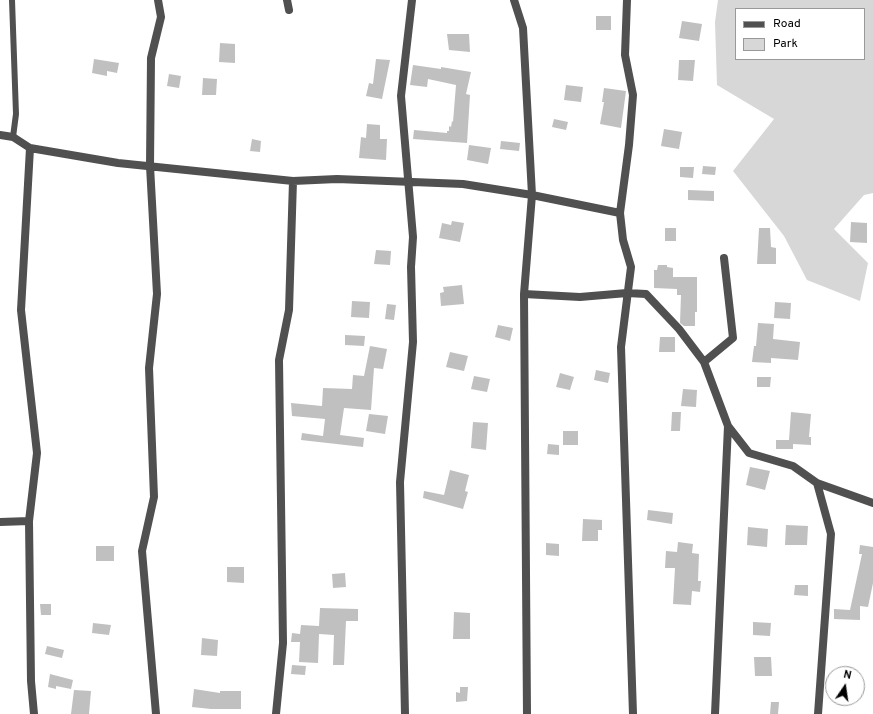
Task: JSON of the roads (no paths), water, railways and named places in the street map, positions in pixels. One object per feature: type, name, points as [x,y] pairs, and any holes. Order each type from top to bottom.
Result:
[{"type":"street","points":[[12,0],[16,114],[13,137]]},
{"type":"street","points":[[156,714],[142,551],[154,497],[149,368],[157,294],[150,166],[151,58],[162,17],[158,0]]},
{"type":"street","points":[[288,0],[289,10]]},
{"type":"street","points":[[405,714],[400,482],[413,342],[411,267],[413,237],[407,181],[401,96],[412,0]]},
{"type":"street","points":[[514,0],[523,28],[532,195],[524,294],[527,714]]},
{"type":"street","points":[[627,0],[625,55],[633,95],[629,145],[620,213],[623,240],[631,268],[621,347],[633,714]]},
{"type":"street","points":[[0,135],[13,137],[30,148],[150,166],[293,181],[337,179],[464,184],[532,195],[620,213]]},
{"type":"street","points":[[30,148],[21,310],[37,453],[29,521],[31,682],[34,714]]},
{"type":"street","points":[[276,714],[283,643],[279,360],[289,310],[293,181]]},
{"type":"street","points":[[704,362],[733,338],[724,258]]},
{"type":"street","points":[[524,294],[580,296],[627,293],[646,294],[679,329],[704,362],[728,426],[749,453],[793,466],[817,483],[873,503]]},
{"type":"street","points":[[715,714],[728,426]]},
{"type":"street","points":[[817,483],[831,534],[818,714]]},
{"type":"street","points":[[0,522],[29,521]]}]
